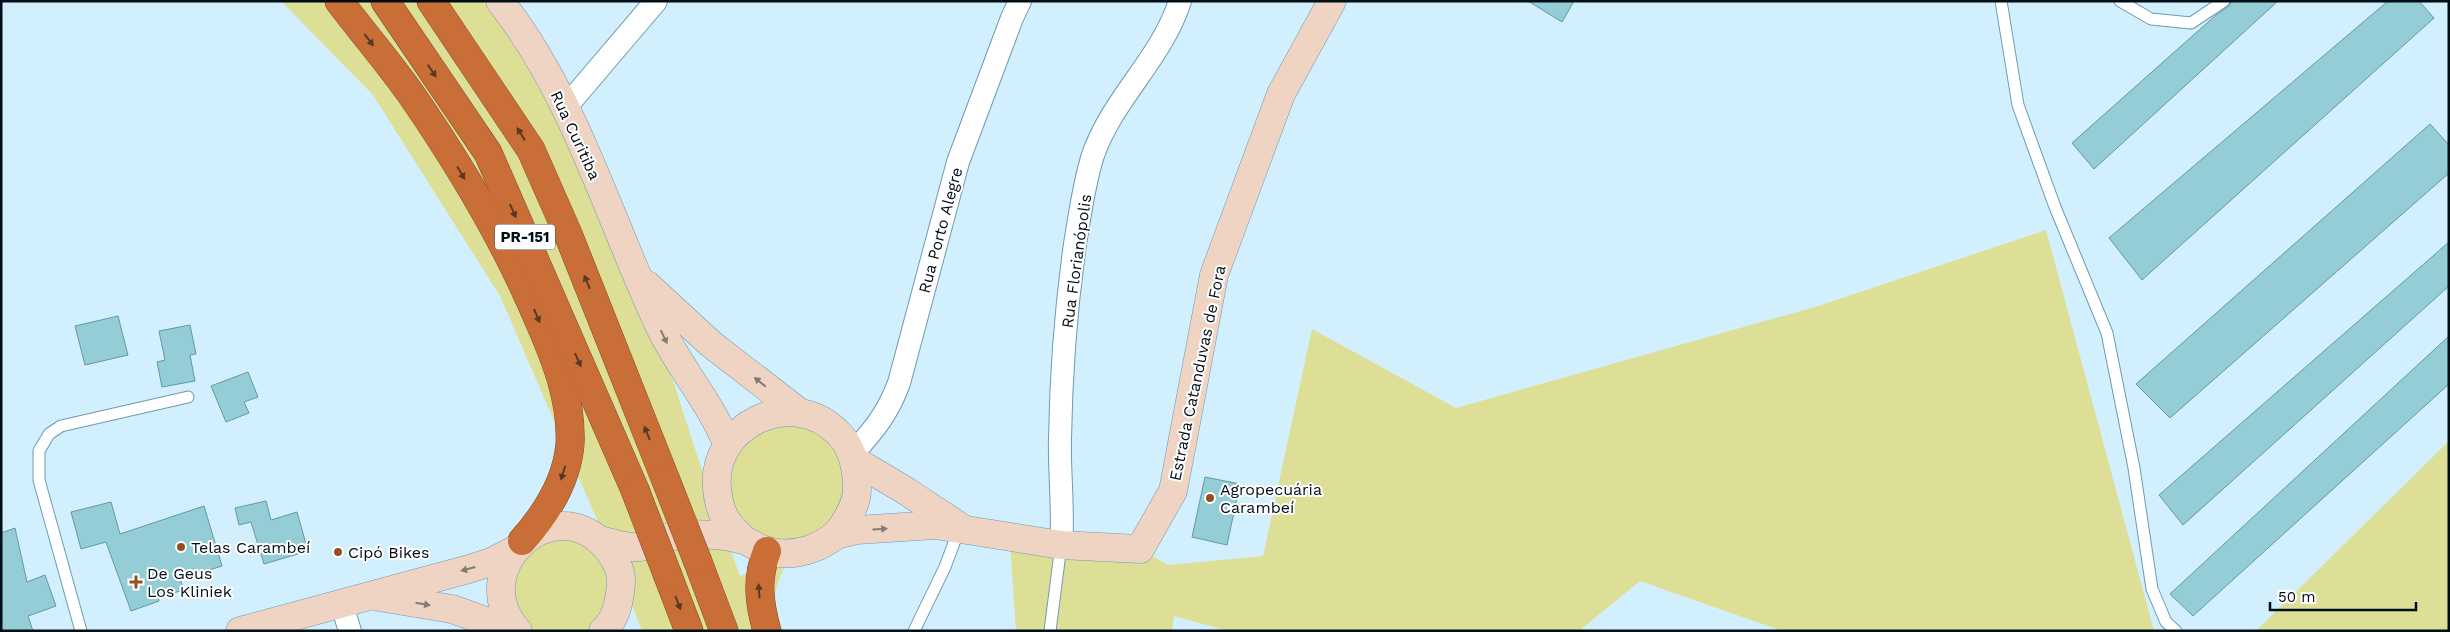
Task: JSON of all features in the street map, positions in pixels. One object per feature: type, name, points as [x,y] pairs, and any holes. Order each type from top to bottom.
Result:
[{"type":"highway","points":[[339,1],[412,96],[463,175],[508,255],[531,301],[564,384],[570,419],[570,446],[565,470],[547,509],[518,546]]},
{"type":"highway","name":"PR-151","points":[[385,1],[488,153],[635,490],[689,631]]},
{"type":"highway","name":"PR-151","points":[[431,1],[531,150],[565,226],[724,631]]},
{"type":"highway","points":[[756,546],[760,609],[767,631]]},
{"type":"main road","name":"Rua Curitiba","points":[[500,1],[522,28],[564,108],[669,347],[719,425],[727,444]]},
{"type":"main road","name":"Estrada Catanduvas de Fora","points":[[818,546],[839,534],[856,530],[935,525],[960,527],[1061,545],[1140,549],[1173,491],[1214,275],[1282,94],[1332,1]]},
{"type":"main road","points":[[639,276],[711,344],[798,412]]},
{"type":"main road","points":[[599,540],[638,548],[684,533],[711,535],[784,554],[802,552],[818,546],[837,533],[851,514],[857,492],[857,469],[853,456],[836,431],[819,419],[798,412],[778,412],[758,418],[741,428],[727,444],[719,460],[716,477],[718,501],[728,523],[756,546]]},
{"type":"main road","points":[[853,456],[960,527]]},
{"type":"main road","points":[[684,533],[700,510],[716,477]]},
{"type":"main road","points":[[240,631],[341,602],[375,596],[491,562],[541,530],[563,527],[584,531],[599,540],[611,552],[621,577],[620,604]]},
{"type":"main road","points":[[518,546],[503,573],[501,600],[511,623],[518,631]]},
{"type":"main road","points":[[603,631],[620,604],[638,548]]},
{"type":"main road","points":[[375,596],[452,609],[514,631]]},
{"type":"street","points":[[564,108],[656,1]]},
{"type":"street","name":"Rua Porto Alegre","points":[[853,456],[890,408],[899,383],[958,162],[1020,1]]},
{"type":"street","name":"Rua Florianópolis","points":[[1061,545],[1060,440],[1067,298],[1079,215],[1093,155],[1112,114],[1161,45],[1175,17],[1180,1]]},
{"type":"street","points":[[341,602],[350,631]]},
{"type":"lane","points":[[2001,1],[2018,104],[2055,207],[2107,333],[2134,468],[2152,589],[2166,622],[2176,631]]},
{"type":"lane","points":[[2120,1],[2151,19],[2191,23],[2224,1]]},
{"type":"lane","points":[[81,631],[39,480],[39,451],[49,434],[61,426],[188,397]]},
{"type":"lane","points":[[914,631],[945,567],[960,527]]},
{"type":"lane","points":[[1050,631],[1061,545]]},
{"type":"green space","points":[[281,1],[500,1],[639,276],[700,464],[740,576],[787,561],[779,579],[775,595],[773,611],[774,631],[642,631],[611,552],[500,296],[373,95]]},
{"type":"green space","points":[[2046,230],[2154,631],[1782,631],[1640,581],[1579,631],[1228,631],[1174,616],[1172,631],[1016,631],[1010,543],[1140,549],[1168,565],[1263,556],[1312,329],[1456,408],[1815,307]]},
{"type":"green space","points":[[776,415],[841,443],[845,518],[787,551],[727,516],[722,459]]},
{"type":"green space","points":[[2449,441],[2449,631],[2256,631]]},
{"type":"green space","points":[[582,534],[618,578],[598,631],[523,631],[506,570],[515,552]]},
{"type":"building","points":[[1528,1],[1574,1],[1562,22]]},
{"type":"building","points":[[2232,1],[2278,1],[2094,169],[2072,143],[2216,15],[2228,7]]},
{"type":"building","points":[[2388,1],[2419,1],[2434,18],[2142,280],[2109,238]]},
{"type":"building","points":[[2430,124],[2449,145],[2449,173],[2170,418],[2136,384]]},
{"type":"building","points":[[2449,242],[2449,286],[2183,525],[2159,495]]},
{"type":"building","points":[[118,316],[128,355],[85,365],[75,326]]},
{"type":"building","points":[[190,325],[196,354],[190,355],[195,381],[162,387],[157,362],[165,360],[159,331]]},
{"type":"building","points":[[2449,336],[2449,384],[2193,616],[2170,594]]},
{"type":"building","points":[[248,372],[258,397],[244,402],[249,413],[226,422],[211,386]]},
{"type":"building","points":[[1205,477],[1240,484],[1227,545],[1192,537]]},
{"type":"building","points":[[266,501],[271,520],[297,512],[308,551],[264,564],[251,522],[239,525],[235,508]]},
{"type":"building","points":[[111,502],[120,534],[204,506],[222,566],[180,579],[184,590],[158,597],[159,601],[131,611],[106,542],[81,549],[71,512]]},
{"type":"building","points":[[15,528],[27,582],[45,575],[56,606],[28,616],[33,631],[1,631],[1,533]]},
{"type":"place","name":"Agropecuária Carambeí","points":[[1210,498]]},
{"type":"place","name":"Telas Carambeí","points":[[181,547]]},
{"type":"place","name":"Cipó Bikes","points":[[338,552]]},
{"type":"place","name":"De Geus Los Kliniek","points":[[136,582]]}]
